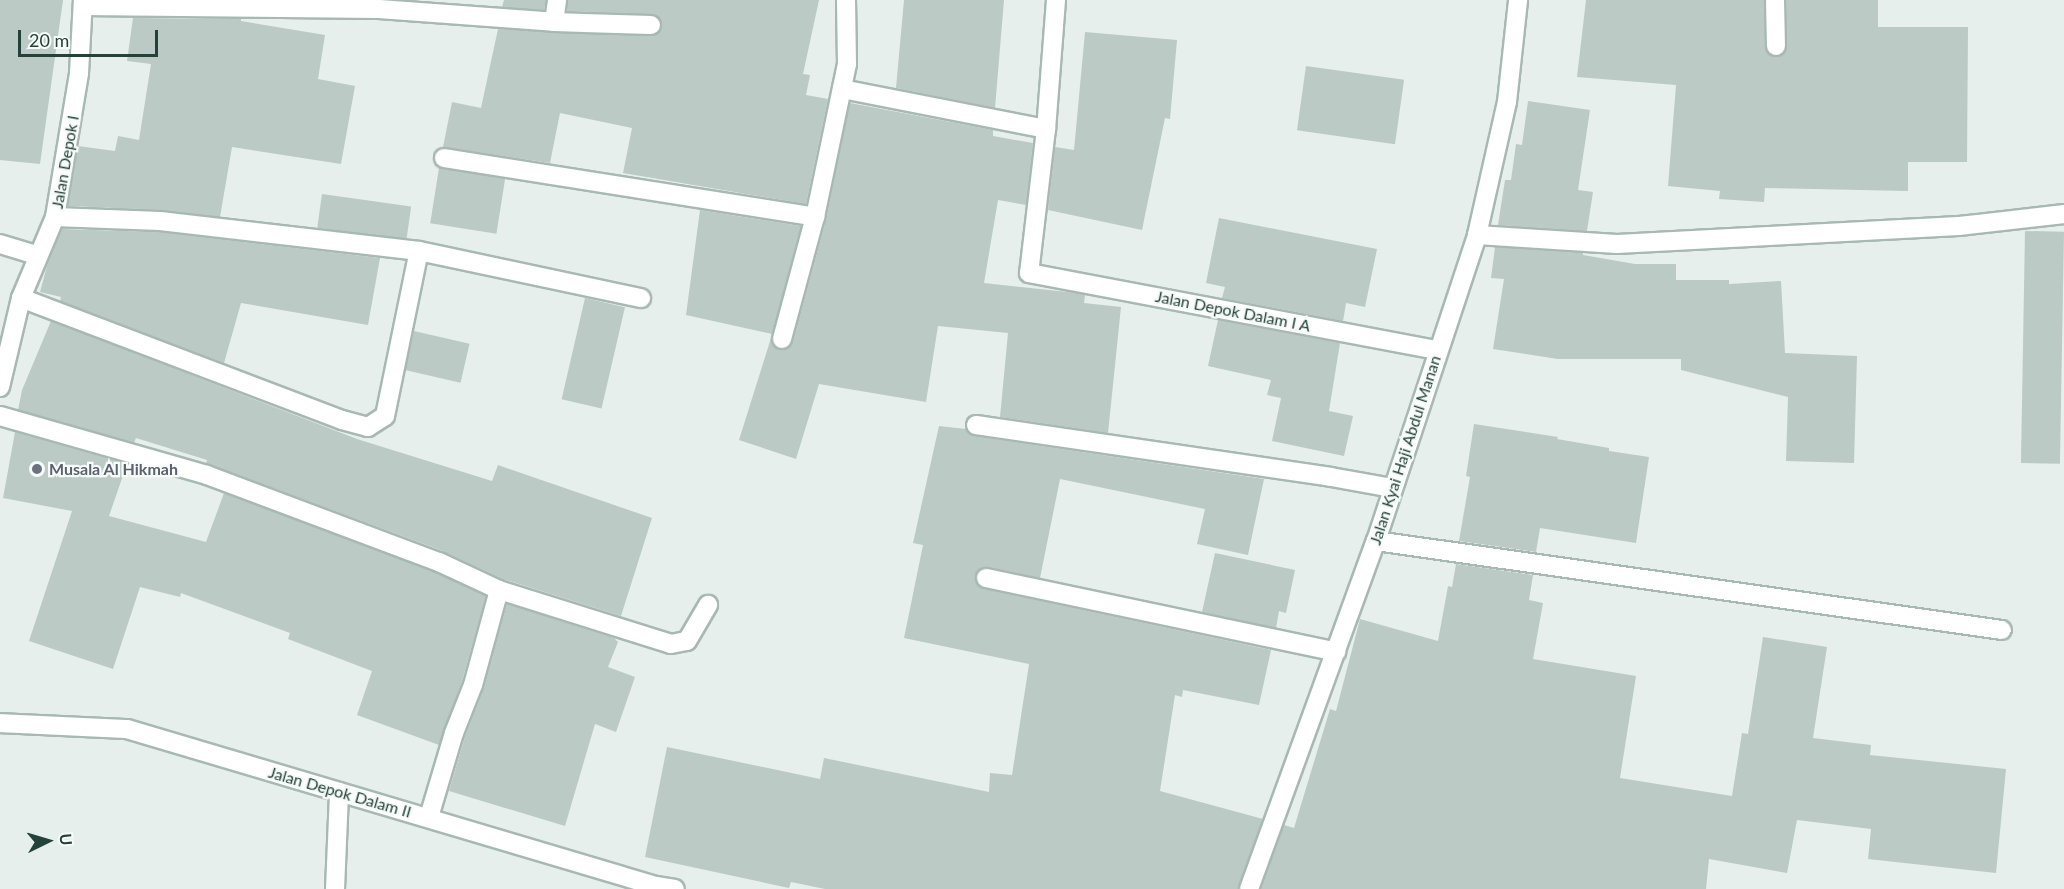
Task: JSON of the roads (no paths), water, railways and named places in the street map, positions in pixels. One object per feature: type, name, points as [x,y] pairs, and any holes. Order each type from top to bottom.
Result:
[{"type":"street","points":[[554,22],[557,0]]},
{"type":"street","points":[[782,339],[815,217],[847,64],[846,0]]},
{"type":"street","points":[[842,89],[1046,129],[1056,0]]},
{"type":"street","name":"Jalan Kyai Haji Abdul Manan","points":[[1249,889],[1376,541],[1437,350],[1478,235],[1507,102],[1518,0]]},
{"type":"street","points":[[1775,0],[1776,46]]},
{"type":"street","points":[[83,3],[379,9],[554,22],[651,25]]},
{"type":"street","name":"Jalan Depok I","points":[[0,387],[21,298],[37,255],[55,217],[78,84],[83,3]]},
{"type":"street","name":"Jalan Depok Dalam I A","points":[[1046,129],[1029,273],[1437,350]]},
{"type":"street","points":[[444,158],[815,217]]},
{"type":"street","points":[[1478,235],[1617,244],[1959,226],[2064,214]]},
{"type":"street","points":[[55,217],[160,221],[419,251],[641,298]]},
{"type":"street","points":[[0,244],[37,255]]},
{"type":"street","points":[[21,298],[342,420],[368,427],[385,416],[419,251]]},
{"type":"street","points":[[0,416],[207,475],[439,562],[499,590],[671,644],[687,641],[708,604]]},
{"type":"street","points":[[976,425],[1393,488]]},
{"type":"street","points":[[1376,541],[2002,630]]},
{"type":"street","points":[[986,578],[1336,652]]},
{"type":"street","points":[[429,817],[454,733],[472,685],[499,590]]},
{"type":"street","name":"Jalan Depok Dalam II","points":[[0,723],[127,729],[656,886],[675,889]]},
{"type":"street","points":[[335,889],[339,792]]},
{"type":"place","name":"Musala Al Hikmah","points":[[37,469]]}]
